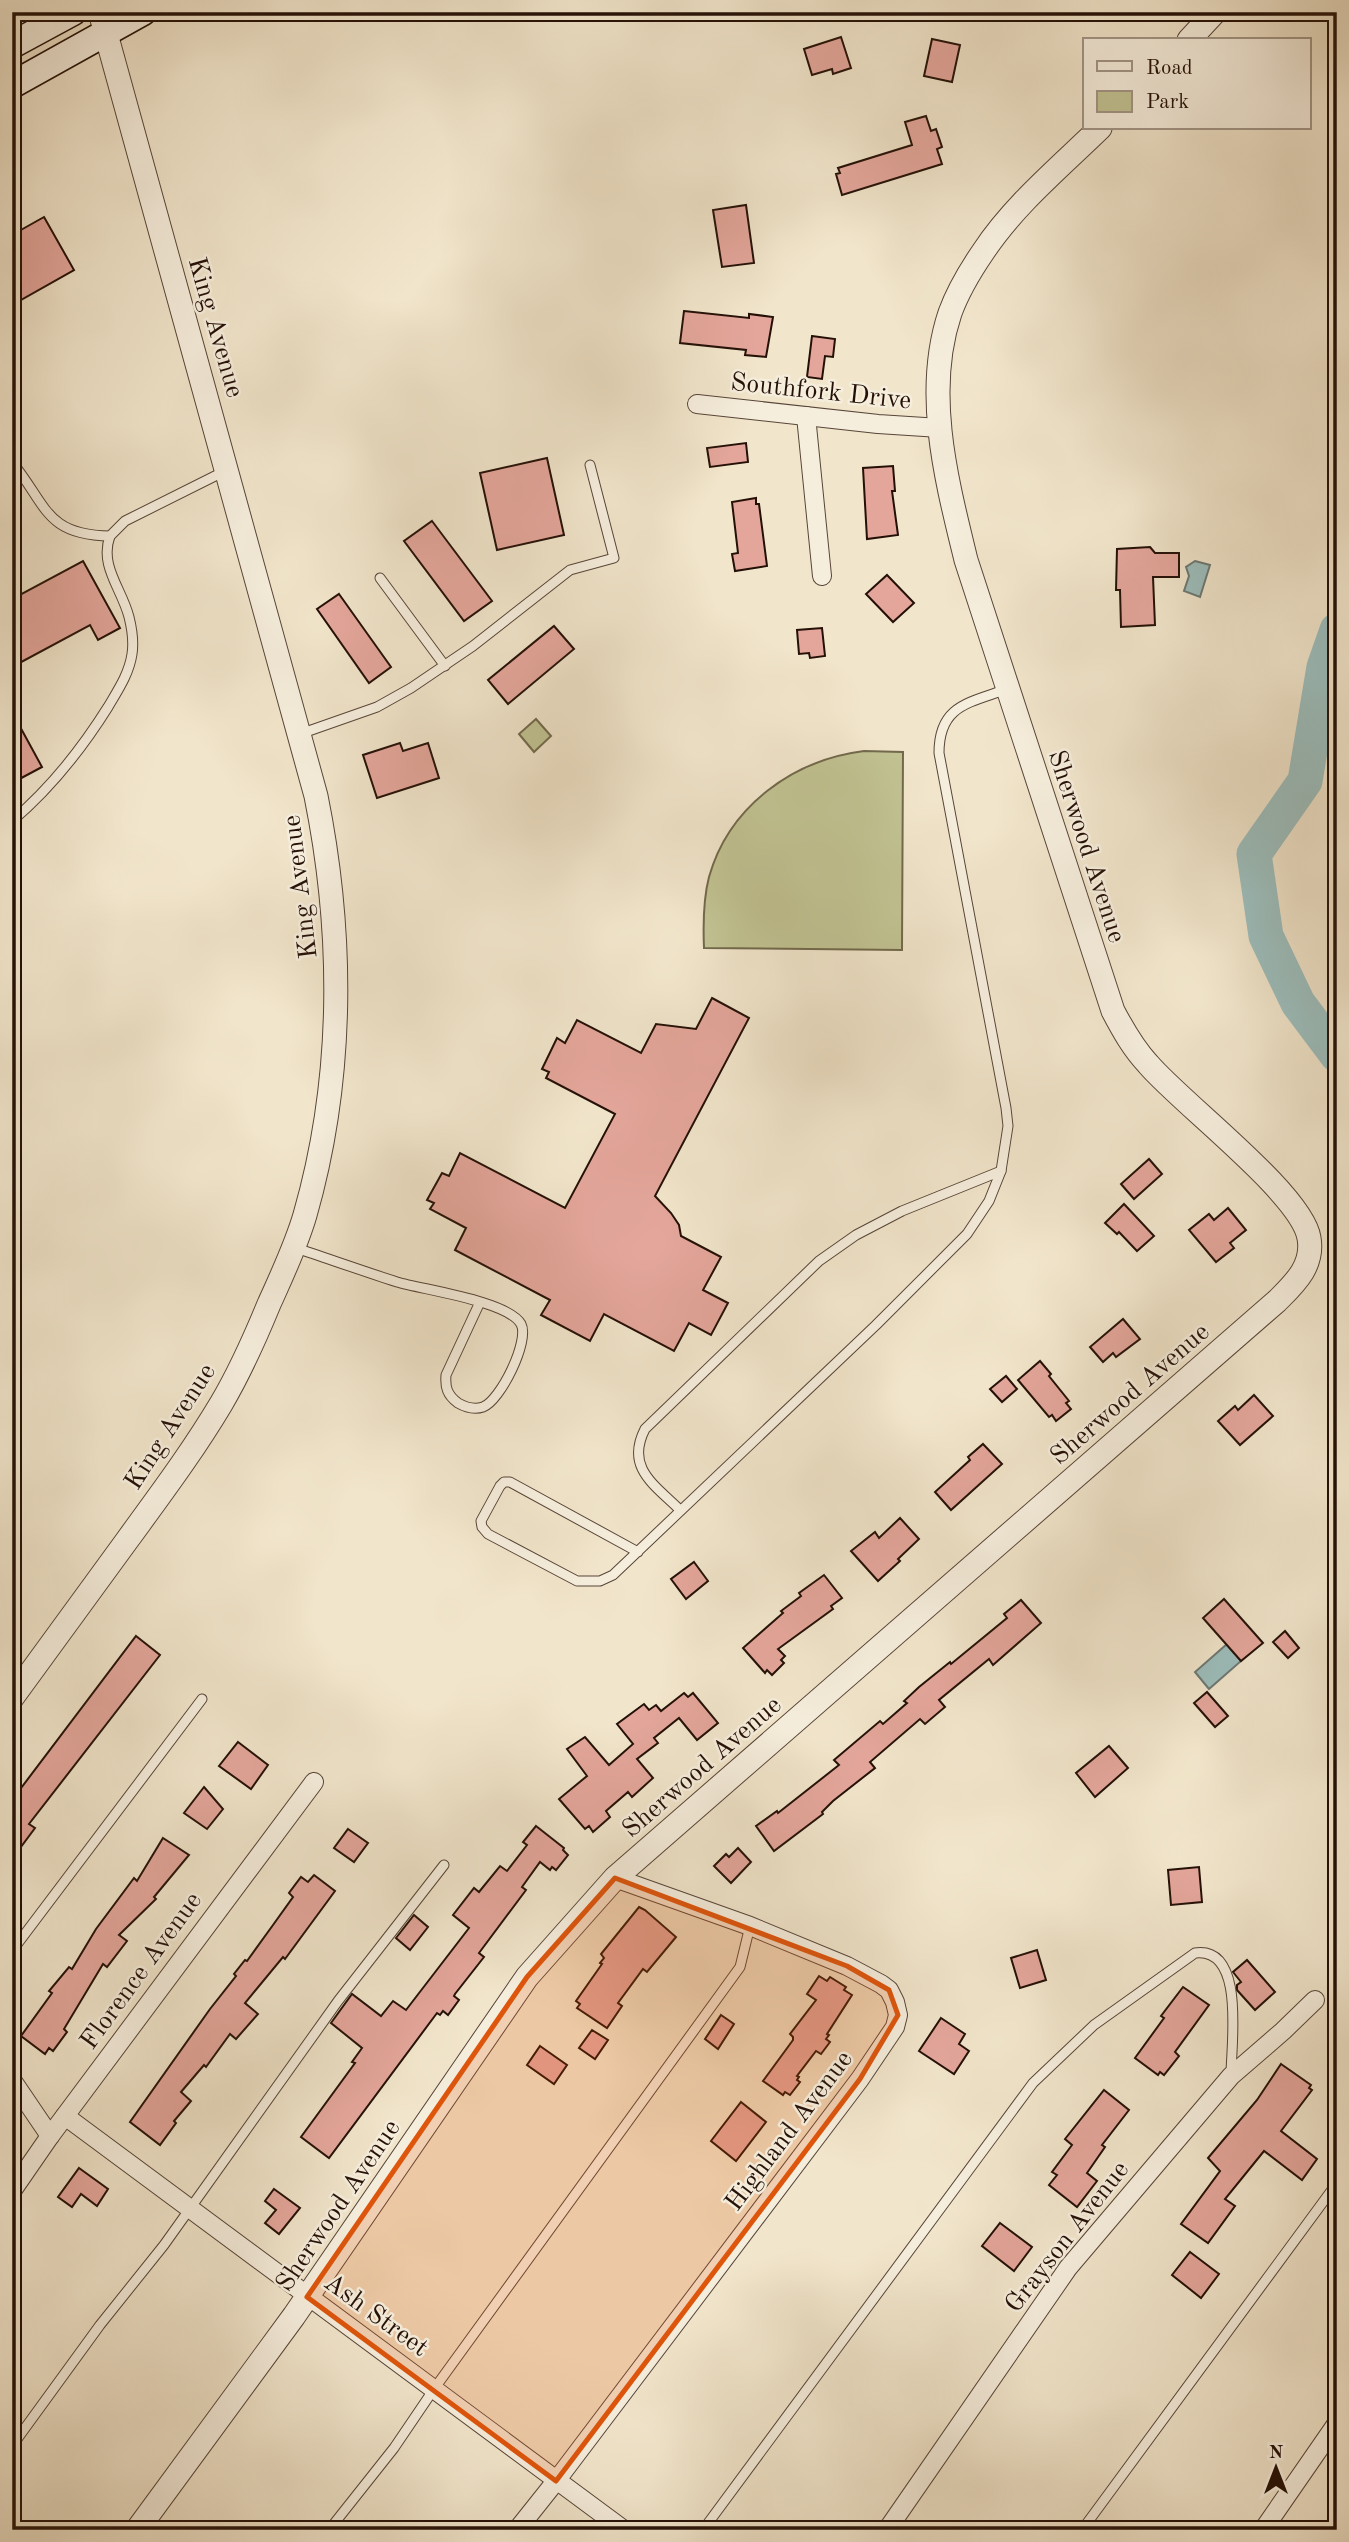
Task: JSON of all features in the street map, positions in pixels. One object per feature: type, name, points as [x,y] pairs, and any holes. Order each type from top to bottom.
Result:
[{"type":"main road","points":[[12,45],[73,12]]},
{"type":"main road","points":[[12,85],[103,23],[143,12]]},
{"type":"street","points":[[1191,38],[1215,12]]},
{"type":"street","name":"King Avenue","points":[[12,1698],[185,1461],[222,1402],[253,1343],[294,1247],[319,1158],[329,1097],[335,1034],[337,960],[324,834],[300,734],[103,23]]},
{"type":"street","name":"Sherwood Avenue","points":[[137,2530],[307,2297],[527,1977],[615,1878],[1276,1301],[1300,1278],[1307,1262],[1309,1235],[1301,1217],[1243,1155],[1149,1065],[1130,1041],[1113,1011],[966,560],[951,497],[940,428],[939,381],[943,339],[951,311],[963,285],[1002,228],[1031,194],[1098,130]]},
{"type":"street","name":"Southfork Drive","points":[[697,404],[940,428]]},
{"type":"street","points":[[806,416],[822,576]]},
{"type":"street","name":"Florence Avenue","points":[[12,2191],[50,2136],[314,1782]]},
{"type":"street","name":"Highland Avenue","points":[[517,2530],[860,2079],[895,2027],[898,2015],[895,2001],[888,1990],[847,1966],[750,1926],[615,1878]]},
{"type":"street","name":"Grayson Avenue","points":[[887,2530],[1068,2268],[1231,2076],[1315,2000]]},
{"type":"street","points":[[12,2080],[50,2136]]},
{"type":"street","name":"Ash Street","points":[[65,2116],[624,2530]]},
{"type":"street","points":[[1263,2530],[1337,2423]]},
{"type":"lane","points":[[12,462],[53,519],[68,530],[85,536],[110,536]]},
{"type":"lane","points":[[300,734],[377,706],[445,666],[570,570],[614,558],[590,465]]},
{"type":"lane","points":[[12,821],[38,799],[62,773],[93,730],[129,668],[133,652],[132,632],[128,612],[108,566],[106,556],[110,536],[125,521],[228,470]]},
{"type":"lane","points":[[380,578],[445,666]]},
{"type":"lane","points":[[638,1552],[510,1482],[504,1482],[500,1486],[481,1521],[488,1534],[577,1581],[600,1581],[613,1575],[638,1552],[680,1510],[876,1325],[967,1234],[989,1201],[1001,1171],[1008,1126],[941,766],[939,733],[952,713],[961,706],[1007,689]]},
{"type":"lane","points":[[680,1510],[645,1476],[639,1464],[638,1450],[645,1429],[819,1261],[856,1235],[902,1211],[1001,1171]]},
{"type":"lane","points":[[294,1247],[400,1283],[480,1302],[514,1315],[522,1326],[522,1348],[494,1399],[484,1407],[473,1409],[450,1397],[445,1386],[446,1375],[480,1302]]},
{"type":"lane","points":[[12,1951],[202,1699]]},
{"type":"lane","points":[[12,2446],[100,2325],[164,2245],[338,2001],[444,1865]]},
{"type":"lane","points":[[329,2530],[394,2448],[740,1967],[750,1926]]},
{"type":"lane","points":[[703,2530],[1033,2083],[1094,2025],[1195,1953],[1205,1951],[1216,1956],[1223,1965],[1233,1997],[1235,2024],[1231,2076]]},
{"type":"lane","points":[[1082,2530],[1337,2183]]},
{"type":"highlighted area","points":[[615,1878],[847,1966],[889,1990],[898,2015],[860,2079],[556,2481],[307,2297],[527,1977]]},
{"type":"green space","points":[[536,719],[551,736],[534,752],[519,734]]},
{"type":"green space","points":[[864,751],[903,752],[902,950],[704,948],[704,912],[709,877],[718,852],[748,808],[789,776],[813,764]]},
{"type":"water","points":[[1195,561],[1210,565],[1200,597],[1184,591],[1189,576],[1186,567]]},
{"type":"water","points":[[1227,1644],[1241,1661],[1209,1689],[1195,1672]]},
{"type":"building","points":[[841,37],[851,68],[833,74],[832,69],[812,75],[804,49]]},
{"type":"building","points":[[932,39],[960,45],[952,82],[924,76]]},
{"type":"building","points":[[926,116],[931,131],[936,129],[942,147],[937,149],[942,164],[842,195],[836,174],[840,173],[838,168],[912,145],[905,122]]},
{"type":"building","points":[[746,205],[754,263],[722,267],[713,210]]},
{"type":"building","points":[[44,217],[74,270],[12,305],[12,235]]},
{"type":"building","points":[[684,311],[749,318],[749,314],[773,317],[766,357],[745,355],[746,350],[680,343]]},
{"type":"building","points":[[812,336],[835,339],[833,357],[825,356],[822,379],[807,377]]},
{"type":"building","points":[[746,443],[748,462],[710,467],[707,448]]},
{"type":"building","points":[[547,458],[564,535],[497,550],[480,473]]},
{"type":"building","points":[[893,466],[895,491],[892,491],[898,535],[867,539],[863,468]]},
{"type":"building","points":[[756,498],[767,566],[735,571],[732,554],[738,553],[732,502]]},
{"type":"building","points":[[432,521],[492,601],[464,621],[404,541]]},
{"type":"building","points":[[1150,547],[1155,553],[1179,553],[1179,577],[1153,577],[1155,625],[1121,627],[1120,590],[1116,590],[1117,549]]},
{"type":"building","points":[[83,561],[120,628],[98,640],[90,625],[12,667],[12,599]]},
{"type":"building","points":[[887,575],[914,603],[893,622],[866,594]]},
{"type":"building","points":[[339,594],[391,667],[369,683],[317,609]]},
{"type":"building","points":[[554,626],[574,649],[508,704],[488,680]]},
{"type":"building","points":[[822,628],[825,656],[810,658],[809,653],[799,654],[797,630]]},
{"type":"building","points":[[12,712],[42,767],[12,783]]},
{"type":"building","points":[[400,743],[403,751],[428,743],[439,778],[377,798],[363,755]]},
{"type":"building","points":[[712,998],[749,1018],[655,1196],[679,1225],[681,1236],[721,1257],[703,1290],[728,1303],[711,1335],[689,1323],[674,1351],[604,1314],[590,1341],[541,1315],[550,1300],[455,1250],[466,1228],[430,1209],[434,1203],[427,1200],[442,1173],[449,1176],[460,1153],[565,1208],[615,1114],[546,1078],[549,1072],[542,1069],[557,1038],[565,1043],[577,1020],[641,1053],[656,1024],[696,1029]]},
{"type":"building","points":[[1149,1159],[1162,1174],[1134,1199],[1121,1184]]},
{"type":"building","points":[[1124,1204],[1154,1236],[1137,1251],[1119,1232],[1117,1234],[1105,1223]]},
{"type":"building","points":[[1228,1208],[1246,1230],[1230,1243],[1234,1248],[1216,1262],[1189,1230],[1209,1214],[1214,1220]]},
{"type":"building","points":[[1123,1319],[1140,1339],[1116,1357],[1113,1353],[1103,1362],[1090,1347]]},
{"type":"building","points":[[1040,1361],[1069,1401],[1066,1403],[1071,1409],[1056,1421],[1052,1415],[1049,1417],[1018,1380]]},
{"type":"building","points":[[1006,1376],[1017,1389],[1002,1402],[990,1389]]},
{"type":"building","points":[[1254,1395],[1273,1416],[1240,1445],[1218,1421],[1235,1406],[1238,1410]]},
{"type":"building","points":[[983,1444],[1002,1464],[951,1510],[935,1492],[970,1460],[968,1457]]},
{"type":"building","points":[[900,1518],[919,1539],[878,1581],[851,1551],[875,1532],[879,1538]]},
{"type":"building","points":[[694,1562],[708,1581],[686,1599],[671,1579]]},
{"type":"building","points":[[824,1575],[842,1598],[831,1606],[833,1609],[778,1649],[785,1656],[781,1660],[784,1663],[772,1675],[767,1670],[765,1673],[743,1648],[783,1613],[781,1611],[801,1596],[799,1593]]},
{"type":"building","points":[[1224,1599],[1263,1643],[1241,1661],[1203,1618]]},
{"type":"building","points":[[1021,1600],[1041,1623],[993,1665],[989,1659],[939,1700],[945,1707],[925,1724],[920,1719],[870,1762],[875,1768],[833,1801],[823,1814],[774,1851],[756,1826],[777,1811],[778,1813],[839,1765],[834,1760],[880,1721],[883,1724],[907,1703],[904,1701],[919,1687],[1007,1618],[1004,1614]]},
{"type":"building","points":[[1285,1631],[1299,1648],[1288,1658],[1273,1642]]},
{"type":"building","points":[[136,1636],[160,1655],[29,1824],[35,1828],[12,1859],[12,1800]]},
{"type":"building","points":[[1207,1692],[1228,1716],[1215,1727],[1194,1703]]},
{"type":"building","points":[[684,1693],[688,1697],[693,1693],[718,1723],[697,1740],[679,1718],[654,1738],[658,1743],[637,1759],[653,1778],[632,1797],[628,1792],[606,1811],[610,1817],[593,1832],[589,1826],[585,1829],[559,1799],[587,1776],[567,1749],[585,1737],[609,1765],[633,1744],[617,1724],[644,1704],[649,1710],[656,1705],[661,1711]]},
{"type":"building","points":[[238,1742],[268,1765],[251,1789],[219,1766]]},
{"type":"building","points":[[1109,1746],[1128,1768],[1095,1797],[1076,1773]]},
{"type":"building","points":[[204,1787],[223,1809],[207,1829],[184,1813]]},
{"type":"building","points":[[536,1826],[564,1848],[568,1855],[556,1870],[552,1867],[550,1870],[540,1862],[522,1887],[526,1890],[479,1953],[484,1957],[454,1996],[459,2000],[448,2015],[443,2011],[440,2015],[437,2013],[329,2158],[301,2137],[355,2063],[352,2062],[362,2048],[331,2023],[352,1994],[381,2016],[393,2001],[406,2010],[469,1928],[453,1915],[474,1888],[479,1892],[500,1866],[507,1871],[527,1845],[523,1842]]},
{"type":"building","points":[[348,1829],[368,1843],[354,1862],[334,1848]]},
{"type":"building","points":[[163,1838],[189,1855],[154,1897],[156,1899],[119,1935],[127,1941],[107,1967],[103,1964],[64,2029],[67,2032],[53,2051],[49,2048],[45,2054],[21,2036],[52,1993],[49,1991],[69,1967],[72,1969],[96,1929],[134,1878],[137,1881]]},
{"type":"building","points":[[738,1848],[751,1862],[731,1883],[714,1866],[726,1854],[729,1857]]},
{"type":"building","points":[[1199,1867],[1202,1902],[1171,1905],[1168,1870]]},
{"type":"building","points":[[314,1875],[335,1891],[285,1959],[283,1957],[245,2003],[258,2014],[236,2039],[230,2034],[206,2067],[204,2065],[181,2092],[191,2101],[174,2121],[176,2123],[160,2145],[130,2122],[236,1976],[234,1974],[245,1960],[247,1961],[293,1897],[289,1893],[301,1877],[308,1882]]},
{"type":"building","points":[[639,1907],[676,1937],[647,1972],[643,1969],[618,2003],[622,2006],[607,2028],[577,2008],[580,2004],[576,2001],[602,1964],[600,1963],[604,1958],[601,1954]]},
{"type":"building","points":[[414,1915],[428,1927],[410,1950],[396,1938]]},
{"type":"building","points":[[1037,1950],[1046,1980],[1020,1988],[1011,1958]]},
{"type":"building","points":[[1247,1960],[1275,1992],[1255,2010],[1237,1990],[1237,1985],[1241,1982],[1233,1972]]},
{"type":"building","points":[[819,1976],[827,1981],[830,1977],[846,1987],[844,1990],[852,1995],[827,2034],[829,2035],[826,2039],[830,2042],[821,2054],[816,2051],[797,2076],[800,2082],[790,2095],[785,2092],[783,2095],[763,2081],[793,2040],[790,2034],[816,2000],[807,1994]]},
{"type":"building","points":[[1183,1987],[1209,2005],[1175,2052],[1179,2056],[1164,2075],[1160,2072],[1158,2075],[1135,2058]]},
{"type":"building","points":[[721,2015],[734,2024],[718,2049],[705,2039]]},
{"type":"building","points":[[941,2018],[965,2034],[959,2044],[969,2051],[954,2074],[919,2051]]},
{"type":"building","points":[[592,2030],[608,2040],[595,2059],[579,2048]]},
{"type":"building","points":[[540,2046],[567,2065],[554,2084],[527,2065]]},
{"type":"building","points":[[1281,2064],[1311,2085],[1309,2088],[1312,2090],[1281,2131],[1317,2159],[1302,2180],[1264,2151],[1225,2199],[1235,2206],[1208,2243],[1181,2224],[1220,2171],[1208,2158],[1257,2100]]},
{"type":"building","points":[[1104,2090],[1129,2110],[1102,2145],[1105,2147],[1087,2173],[1097,2181],[1077,2207],[1049,2185],[1057,2175],[1052,2172],[1072,2145],[1065,2139]]},
{"type":"building","points":[[741,2102],[766,2122],[736,2161],[711,2141]]},
{"type":"building","points":[[79,2168],[108,2189],[97,2206],[81,2194],[72,2207],[58,2197]]},
{"type":"building","points":[[274,2189],[300,2208],[279,2234],[265,2223],[276,2210],[265,2201]]},
{"type":"building","points":[[1000,2223],[1032,2247],[1014,2271],[982,2246]]},
{"type":"building","points":[[1190,2252],[1219,2274],[1201,2298],[1172,2275]]},
{"type":"waterway","points":[[1337,630],[1324,667],[1305,781],[1254,854],[1266,936],[1298,1003],[1337,1055]]}]
